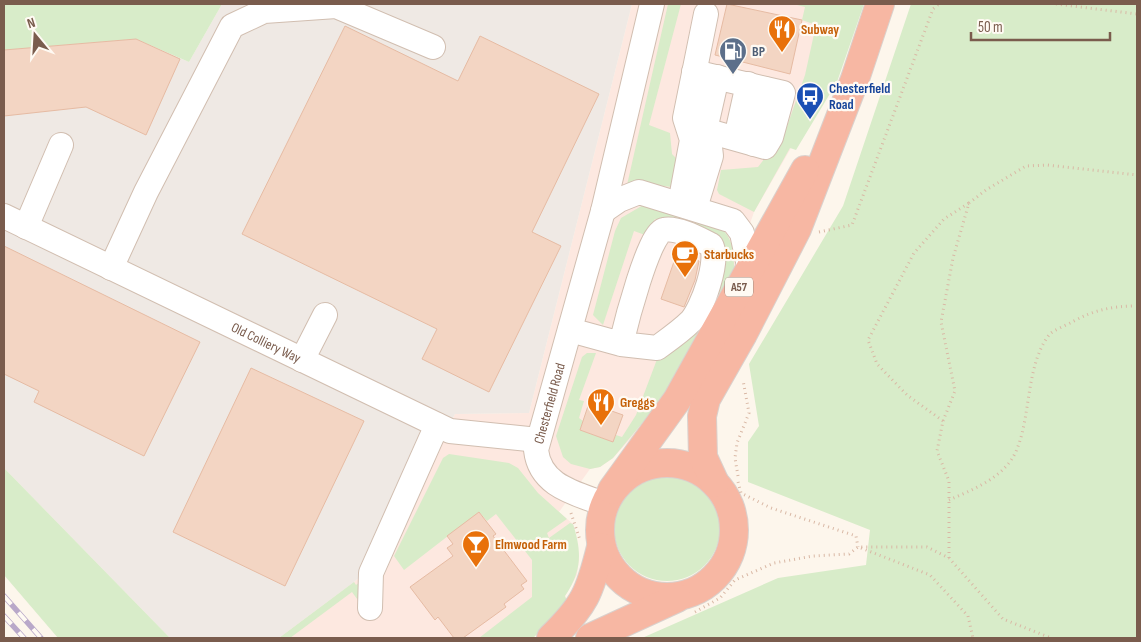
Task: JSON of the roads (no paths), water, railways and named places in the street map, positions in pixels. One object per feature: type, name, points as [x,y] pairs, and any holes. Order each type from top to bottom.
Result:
[{"type":"highway","name":"A57","points":[[590,638],[685,605],[700,589],[711,581],[726,563],[733,541],[735,526],[731,511],[703,457],[702,416],[706,399],[743,334],[797,229],[855,78],[880,6]]},
{"type":"highway","name":"A57","points":[[551,638],[583,603],[592,584],[601,547],[600,524],[608,497],[677,400],[712,340],[750,266],[855,78]]},
{"type":"highway","name":"A57","points":[[608,497],[639,470],[662,464],[699,469],[715,482]]},
{"type":"highway","name":"A57","points":[[601,547],[608,564],[623,582],[645,594],[685,605]]},
{"type":"street","name":"Chesterfield Road","points":[[608,497],[560,487],[544,475],[537,458],[538,440],[603,211],[652,4]]},
{"type":"street","points":[[111,268],[146,192],[232,26],[264,11],[336,6],[433,47]]},
{"type":"street","points":[[687,206],[692,140],[685,118],[706,14]]},
{"type":"street","points":[[687,206],[711,156],[737,139],[771,137],[783,93],[694,72]]},
{"type":"street","points":[[737,139],[740,82]]},
{"type":"street","points":[[737,139],[707,121],[740,82]]},
{"type":"street","points":[[26,227],[61,146]]},
{"type":"street","points":[[603,211],[619,200],[639,192],[733,221],[742,233],[750,266]]},
{"type":"street","name":"Old Colliery Way","points":[[4,216],[437,426],[450,431],[538,440]]},
{"type":"street","points":[[570,330],[621,344],[657,348],[692,320],[711,275],[715,256],[711,245],[667,230],[657,233],[628,315],[621,344]]},
{"type":"street","points":[[302,360],[325,315]]},
{"type":"street","points":[[370,608],[371,573],[437,426]]},
{"type":"railway","points":[[4,596],[41,638]]},
{"type":"railway","points":[[4,616],[24,638]]},
{"type":"place","name":"Subway","points":[[782,53]]},
{"type":"place","name":"BP","points":[[733,75]]},
{"type":"place","name":"Chesterfield Road","points":[[810,120]]},
{"type":"place","name":"Starbucks","points":[[685,278]]},
{"type":"place","name":"Greggs","points":[[601,426]]},
{"type":"place","name":"Elmwood Farm","points":[[476,568]]}]
